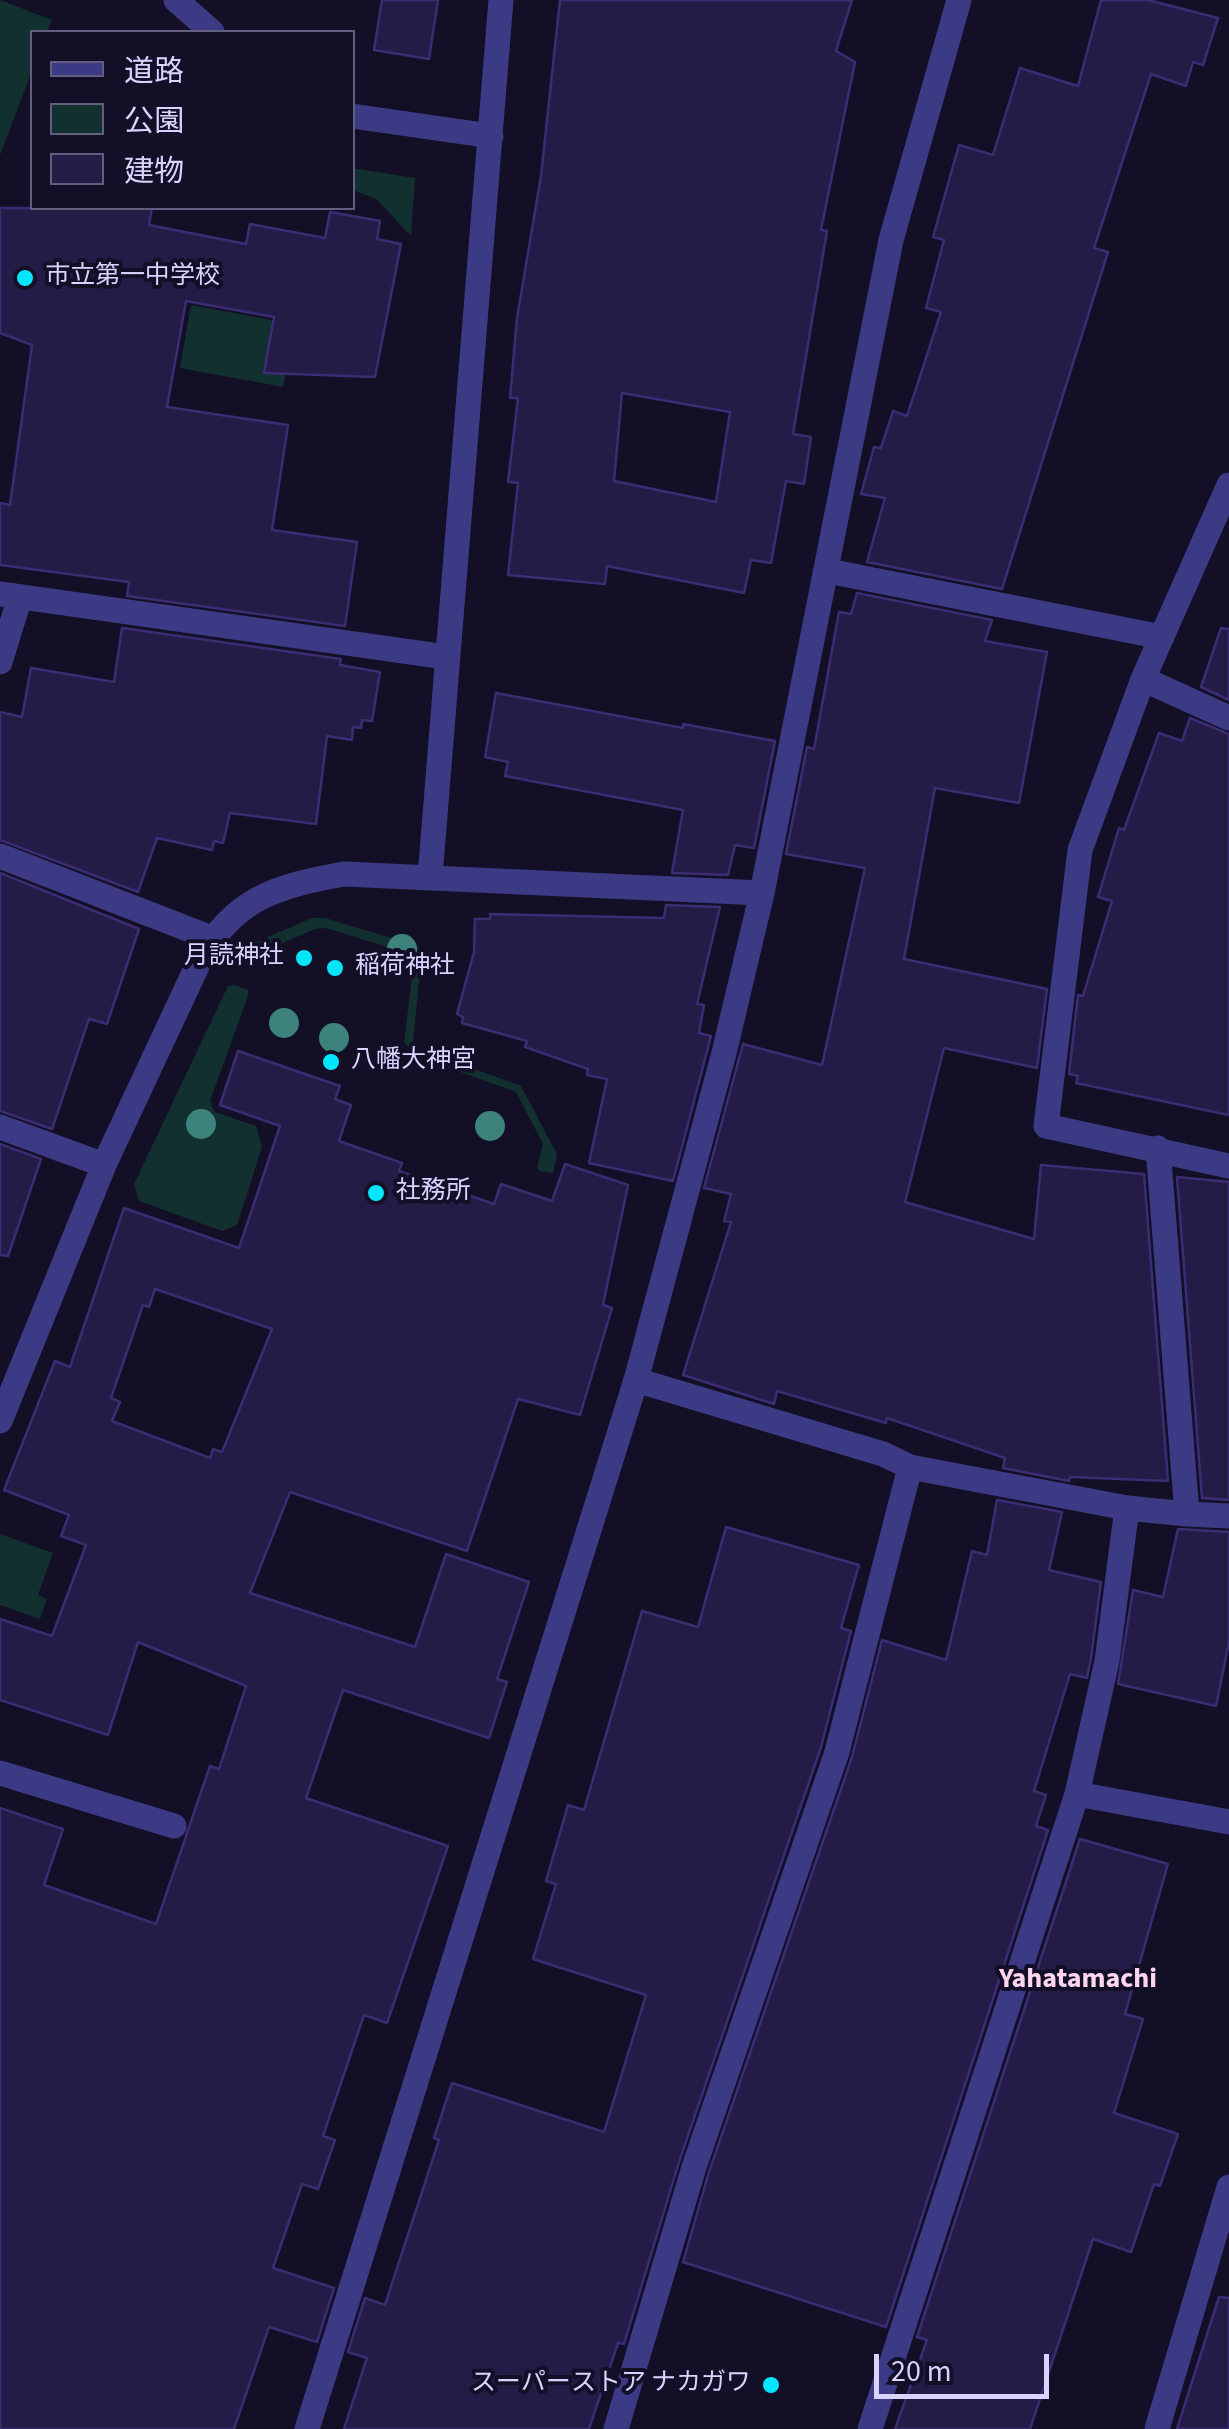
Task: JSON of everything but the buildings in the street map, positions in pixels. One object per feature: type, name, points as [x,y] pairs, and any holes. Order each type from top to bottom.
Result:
[{"type":"street","points":[[176,0],[210,30]]},
{"type":"street","points":[[430,877],[501,0]]},
{"type":"street","points":[[306,2429],[636,1380],[724,1053],[762,894],[891,240],[959,0]]},
{"type":"street","points":[[355,116],[491,136]]},
{"type":"street","points":[[1229,486],[1142,679],[1080,850],[1046,1126],[1229,1166]]},
{"type":"street","points":[[828,571],[1162,637]]},
{"type":"street","points":[[0,662],[10,596],[446,657]]},
{"type":"street","points":[[1142,679],[1229,718]]},
{"type":"street","points":[[0,856],[211,938]]},
{"type":"street","points":[[0,1421],[104,1166],[211,938],[237,910],[271,892],[344,874],[762,894]]},
{"type":"street","points":[[0,1127],[104,1166]]},
{"type":"street","points":[[1158,1148],[1188,1514]]},
{"type":"street","points":[[636,1380],[882,1454],[910,1466],[1127,1508],[1229,1516]]},
{"type":"street","points":[[616,2429],[694,2167],[837,1752],[910,1466]]},
{"type":"street","points":[[870,2429],[1077,1794],[1107,1661],[1127,1508]]},
{"type":"street","points":[[0,1774],[174,1826]]},
{"type":"street","points":[[1077,1794],[1229,1822]]},
{"type":"street","points":[[1157,2429],[1229,2187]]},
{"type":"green space","points":[[0,0],[52,20],[48,30],[30,30],[30,76],[0,155]]},
{"type":"green space","points":[[355,168],[415,178],[411,236],[376,199],[355,191]]},
{"type":"green space","points":[[191,305],[272,320],[269,340],[291,345],[283,387],[180,368]]},
{"type":"green space","points":[[312,918],[325,918],[418,946],[422,953],[413,1041],[420,1049],[521,1086],[557,1154],[553,1173],[539,1171],[537,1167],[543,1144],[516,1092],[416,1056],[404,1042],[414,960],[410,954],[326,928],[257,954],[253,960],[242,958],[247,946]]},
{"type":"green space","points":[[228,986],[248,990],[248,996],[210,1101],[215,1112],[256,1126],[262,1147],[237,1225],[222,1231],[139,1201],[134,1184]]},
{"type":"green space","points":[[0,1534],[53,1553],[38,1595],[47,1599],[40,1619],[0,1605]]},
{"type":"place","name":"市立第一中学校","points":[[25,278]]},
{"type":"place","name":"月読神社","points":[[304,958]]},
{"type":"place","name":"稲荷神社","points":[[335,968]]},
{"type":"place","name":"八幡大神宮","points":[[331,1062]]},
{"type":"place","name":"社務所","points":[[376,1193]]},
{"type":"place","name":"スーパーストア ナカガワ","points":[[771,2385]]},
{"type":"district","name":"Yahatamachi","points":[[1078,1981]]}]
